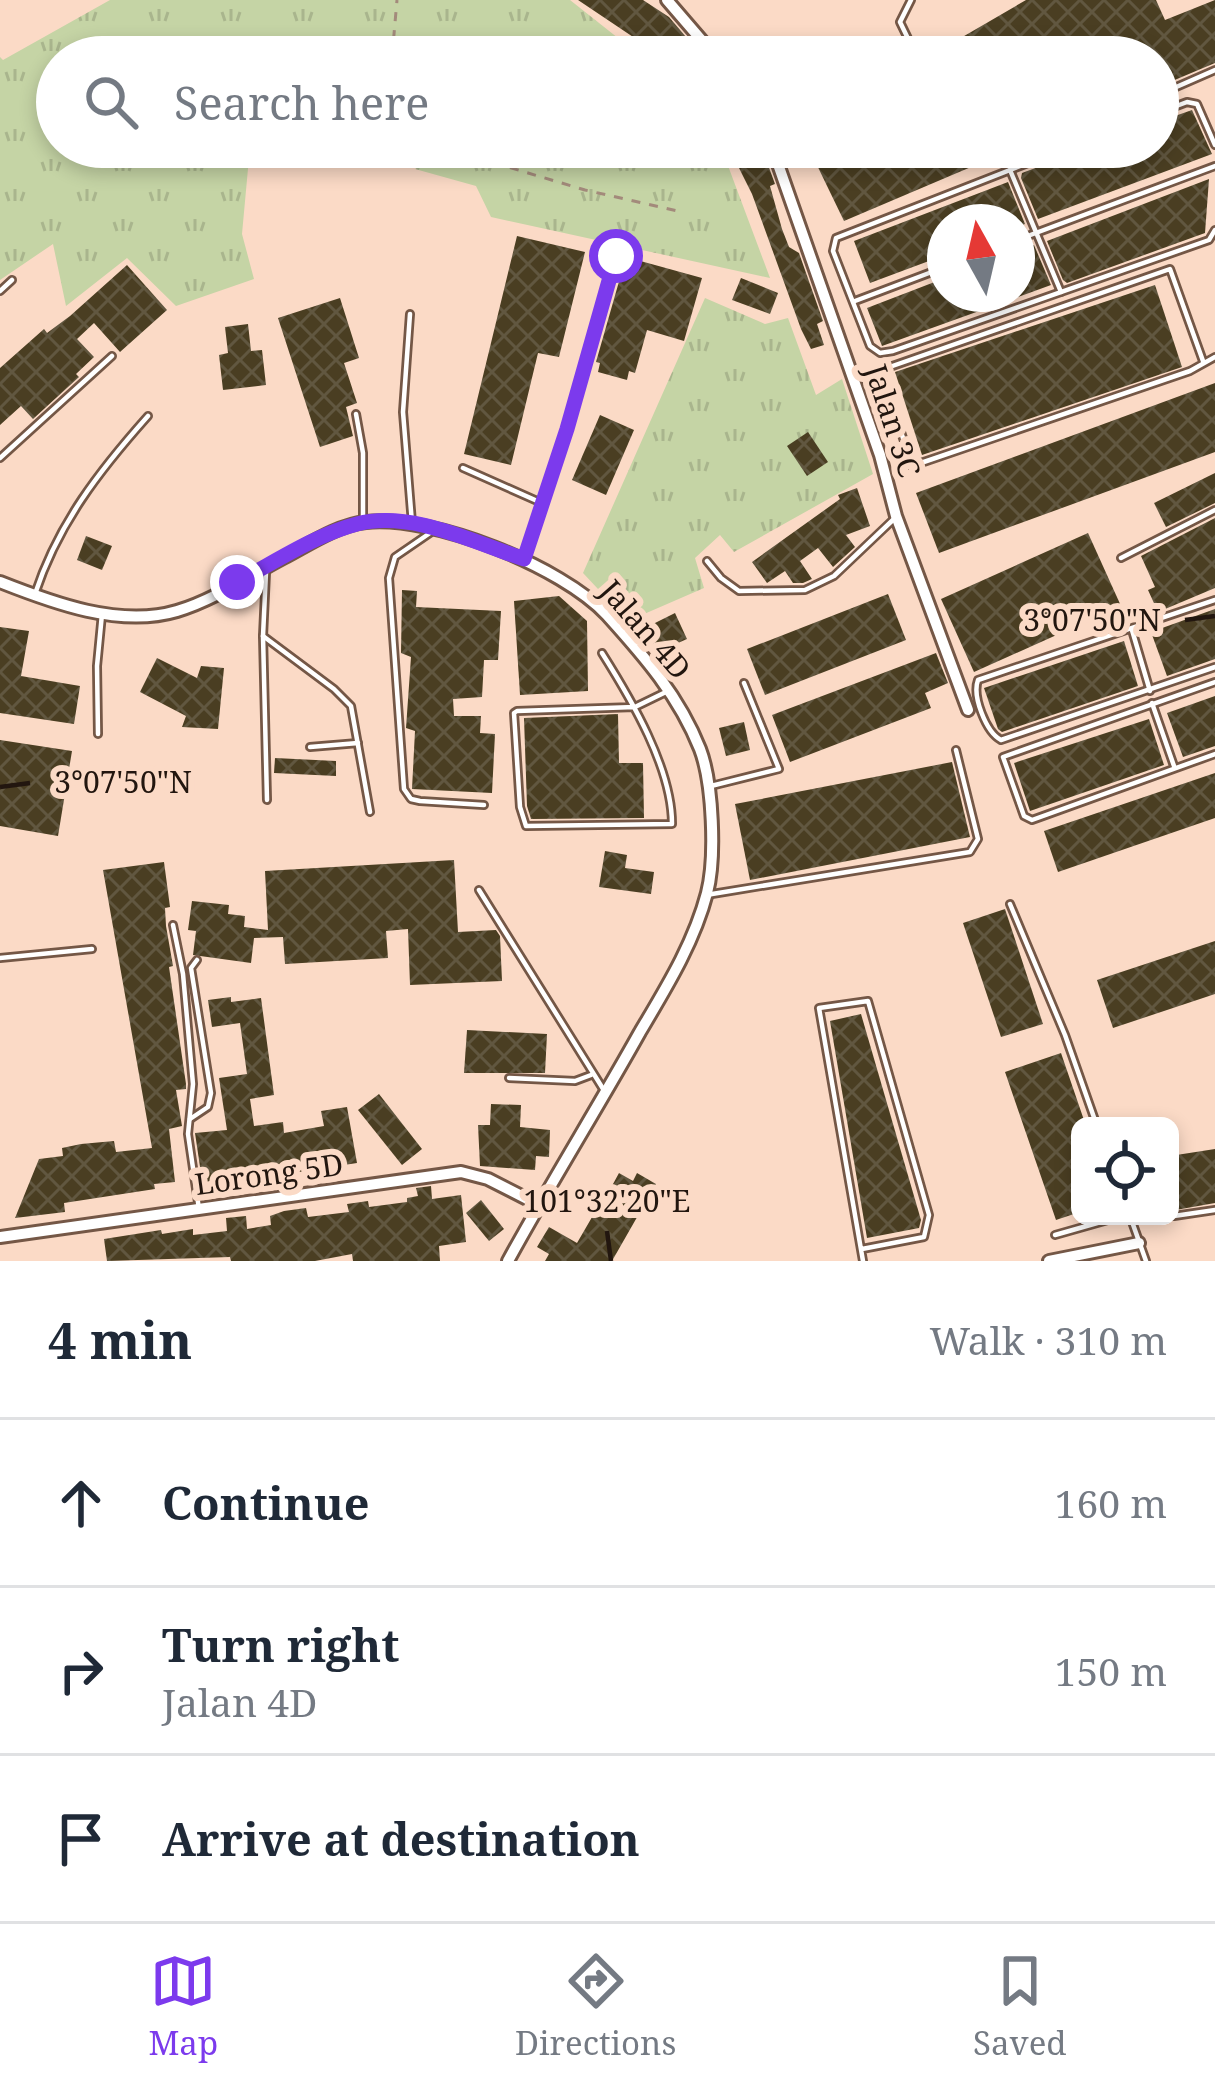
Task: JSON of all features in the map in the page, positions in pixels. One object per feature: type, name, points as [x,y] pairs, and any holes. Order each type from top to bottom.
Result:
[{"type":"street","points":[[667,0],[698,36]]},
{"type":"street","name":"Jalan 3C","points":[[779,168],[880,454],[896,516],[968,710]]},
{"type":"street","name":"Jalan 4D","points":[[0,582],[102,614],[153,616],[177,611],[334,532],[363,522],[412,523],[524,559],[592,599],[670,690],[701,752],[708,788],[711,848],[706,895],[684,956],[508,1261]]},
{"type":"street","name":"Lorong 5D","points":[[0,1237],[460,1172],[488,1179],[538,1205]]},
{"type":"street","points":[[1049,1261],[1139,1244]]},
{"type":"lane","points":[[907,36],[900,22],[911,0]]},
{"type":"lane","points":[[1179,86],[1215,70]]},
{"type":"lane","points":[[1179,105],[1197,104],[1215,145]]},
{"type":"lane","points":[[1036,233],[1215,166]]},
{"type":"lane","points":[[1015,168],[836,238],[833,251],[870,346],[880,353],[1209,240],[1215,230]]},
{"type":"lane","points":[[1010,170],[1061,292]]},
{"type":"lane","points":[[524,559],[616,256]]},
{"type":"lane","points":[[1204,361],[1170,269],[881,370],[912,466],[1190,371],[1215,357]]},
{"type":"lane","points":[[853,302],[927,274]]},
{"type":"lane","points":[[0,291],[13,280]]},
{"type":"lane","points":[[410,314],[403,412],[412,523]]},
{"type":"lane","points":[[0,458],[112,356]]},
{"type":"lane","points":[[356,414],[363,453],[363,522]]},
{"type":"lane","points":[[35,594],[65,522],[100,471],[148,416]]},
{"type":"lane","points":[[463,468],[544,504]]},
{"type":"lane","points":[[1121,558],[1215,510]]},
{"type":"lane","points":[[707,561],[739,591],[806,590],[834,576],[896,516]]},
{"type":"lane","points":[[435,530],[412,543],[391,565],[404,789],[411,800],[484,806]]},
{"type":"lane","points":[[266,567],[267,800]]},
{"type":"lane","points":[[1215,600],[978,680],[975,689],[991,733],[1001,740],[1215,667]]},
{"type":"lane","points":[[98,734],[102,614]]},
{"type":"lane","points":[[1132,630],[1150,691]]},
{"type":"lane","points":[[263,636],[350,706],[370,812]]},
{"type":"lane","points":[[602,653],[635,707],[666,786],[672,824],[526,826],[520,807],[514,713],[635,707],[670,690]]},
{"type":"lane","points":[[1215,682],[1003,758],[1027,820],[1215,754]]},
{"type":"lane","points":[[708,788],[779,769],[744,683]]},
{"type":"lane","points":[[1152,704],[1174,768]]},
{"type":"lane","points":[[310,747],[358,742]]},
{"type":"lane","points":[[706,895],[970,852],[978,839],[956,750]]},
{"type":"lane","points":[[478,890],[605,1092]]},
{"type":"lane","points":[[1010,904],[1094,1117]]},
{"type":"lane","points":[[172,925],[183,974],[193,1084],[188,1134],[199,1209]]},
{"type":"lane","points":[[0,958],[92,949]]},
{"type":"lane","points":[[190,1119],[208,1107],[211,1093],[191,968],[197,960]]},
{"type":"lane","points":[[862,1249],[924,1238],[929,1215],[868,1001],[819,1007],[863,1261]]},
{"type":"lane","points":[[509,1078],[575,1081],[591,1076]]},
{"type":"lane","points":[[1179,1215],[1215,1210]]},
{"type":"lane","points":[[1055,1235],[1092,1225]]},
{"type":"lane","points":[[1130,1225],[1146,1261]]},
{"type":"path","points":[[394,36],[397,0]]},
{"type":"path","points":[[511,168],[682,212]]},
{"type":"green space","points":[[110,0],[570,0],[615,36],[46,36]]},
{"type":"green space","points":[[36,41],[36,168],[248,168],[242,234],[254,279],[176,306],[127,258],[66,306],[53,244],[0,280],[0,57],[3,60]]},
{"type":"green space","points":[[729,168],[770,278],[491,217],[476,186],[415,169]]},
{"type":"green space","points":[[705,298],[765,324],[788,318],[816,395],[842,379],[873,474],[734,552],[720,535],[695,558],[704,588],[628,621],[583,573]]},
{"type":"building","points":[[578,0],[643,0],[669,17],[685,36],[632,36]]},
{"type":"building","points":[[1026,0],[1156,0],[1165,20],[1215,0],[1215,63],[1179,78],[1179,36],[964,36]]},
{"type":"building","points":[[1192,110],[1212,154],[1179,166],[1179,115]]},
{"type":"building","points":[[739,168],[769,168],[782,229],[789,247],[799,253],[823,321],[817,324],[824,345],[811,349],[801,329]]},
{"type":"building","points":[[818,168],[969,168],[844,221]]},
{"type":"building","points":[[1035,168],[1175,168],[1038,219],[1021,178]]},
{"type":"building","points":[[1209,179],[1205,233],[1067,283],[1063,280],[1047,241]]},
{"type":"building","points":[[1008,182],[1017,204],[951,204]]},
{"type":"building","points":[[927,213],[927,262],[870,283],[854,241]]},
{"type":"building","points":[[517,236],[585,252],[559,357],[538,353],[511,465],[464,454]]},
{"type":"building","points":[[1035,247],[1051,285],[1035,291]]},
{"type":"building","points":[[626,257],[702,278],[684,341],[647,330],[635,373],[629,371],[627,380],[598,372],[600,363],[596,362]]},
{"type":"building","points":[[127,265],[167,310],[120,352],[94,323],[77,339],[94,357],[76,374],[79,377],[33,419],[21,406],[0,425],[0,368],[44,329],[47,333],[70,316]]},
{"type":"building","points":[[741,278],[778,293],[770,314],[732,300]]},
{"type":"building","points":[[927,285],[927,312],[976,312],[882,346],[867,308]]},
{"type":"building","points":[[1155,285],[1182,367],[922,455],[895,372]]},
{"type":"building","points":[[340,298],[359,358],[344,363],[357,403],[346,407],[353,436],[320,447],[278,318]]},
{"type":"building","points":[[248,324],[251,351],[262,350],[266,385],[223,390],[219,355],[228,353],[225,327]]},
{"type":"building","points":[[1215,383],[1215,452],[939,553],[916,493]]},
{"type":"building","points":[[600,415],[634,430],[606,495],[572,480]]},
{"type":"building","points":[[808,432],[828,462],[807,476],[787,446]]},
{"type":"building","points":[[1215,473],[1215,503],[1166,527],[1154,503]]},
{"type":"building","points":[[857,488],[870,526],[846,535],[855,547],[833,567],[818,548],[800,561],[812,579],[803,583],[793,583],[785,571],[767,583],[752,562],[840,499],[838,495]]},
{"type":"building","points":[[1215,518],[1215,588],[1158,612],[1148,590],[1155,587],[1141,556]]},
{"type":"building","points":[[1088,533],[1121,606],[974,672],[941,599]]},
{"type":"building","points":[[86,536],[112,546],[102,570],[77,560]]},
{"type":"building","points":[[402,590],[417,591],[416,607],[501,611],[498,660],[484,660],[482,697],[453,699],[454,716],[481,716],[480,733],[495,734],[492,793],[412,789],[415,731],[406,728],[411,657],[401,653]]},
{"type":"building","points":[[888,594],[906,640],[765,695],[747,649]]},
{"type":"building","points":[[559,596],[587,621],[588,691],[520,695],[514,601]]},
{"type":"building","points":[[1215,609],[1215,659],[1167,676],[1151,632]]},
{"type":"building","points":[[675,613],[687,639],[654,647],[645,628]]},
{"type":"building","points":[[0,627],[29,631],[21,676],[80,686],[74,724],[0,713]]},
{"type":"building","points":[[1124,641],[1138,686],[1002,732],[998,729],[984,688]]},
{"type":"building","points":[[936,653],[948,683],[925,693],[931,708],[790,762],[772,715]]},
{"type":"building","points":[[157,658],[197,678],[201,666],[224,668],[218,729],[182,727],[186,716],[140,692]]},
{"type":"building","points":[[1215,696],[1215,746],[1183,757],[1167,713]]},
{"type":"building","points":[[618,714],[619,763],[643,763],[644,818],[531,819],[524,718]]},
{"type":"building","points":[[1149,719],[1164,765],[1030,811],[1014,763]]},
{"type":"building","points":[[744,722],[750,750],[726,756],[719,728]]},
{"type":"building","points":[[0,740],[72,751],[58,836],[0,826]]},
{"type":"building","points":[[275,758],[336,761],[336,776],[274,773]]},
{"type":"building","points":[[952,762],[970,837],[750,880],[735,804]]},
{"type":"building","points":[[1215,773],[1215,818],[1058,872],[1044,831]]},
{"type":"building","points":[[605,851],[627,855],[625,868],[654,872],[651,894],[599,887]]},
{"type":"building","points":[[454,860],[458,932],[496,930],[502,981],[410,985],[408,929],[386,931],[388,958],[285,964],[283,937],[254,938],[251,963],[193,955],[196,931],[188,930],[192,901],[229,905],[228,914],[245,916],[244,927],[268,930],[265,871]]},
{"type":"building","points":[[164,862],[173,966],[169,967],[186,1084],[186,1089],[176,1090],[182,1126],[169,1129],[175,1182],[64,1203],[65,1212],[15,1218],[39,1159],[63,1156],[62,1148],[81,1144],[114,1141],[116,1152],[152,1148],[103,870]]},
{"type":"building","points":[[1005,909],[1043,1024],[1001,1037],[963,923]]},
{"type":"building","points":[[1215,941],[1215,994],[1113,1028],[1097,980]]},
{"type":"building","points":[[231,997],[231,1002],[261,998],[274,1095],[250,1099],[254,1126],[283,1122],[284,1133],[324,1126],[321,1111],[347,1107],[357,1163],[203,1187],[195,1133],[227,1130],[219,1078],[247,1074],[240,1023],[212,1027],[208,1000]]},
{"type":"building","points":[[861,1014],[921,1220],[919,1228],[867,1238],[830,1021]]},
{"type":"building","points":[[467,1030],[547,1034],[545,1073],[464,1073]]},
{"type":"building","points":[[1061,1053],[1083,1117],[1071,1117],[1071,1215],[1056,1220],[1005,1072]]},
{"type":"building","points":[[379,1094],[422,1149],[402,1165],[358,1110]]},
{"type":"building","points":[[491,1104],[521,1105],[520,1127],[550,1130],[549,1157],[536,1156],[535,1170],[480,1166],[478,1125],[490,1125]]},
{"type":"building","points":[[1215,1149],[1215,1203],[1179,1209],[1179,1155]]},
{"type":"building","points":[[619,1173],[633,1181],[637,1173],[656,1184],[612,1261],[545,1261],[549,1254],[537,1247],[549,1227],[577,1243],[595,1212],[588,1208],[600,1190],[607,1195]]},
{"type":"building","points":[[431,1186],[432,1199],[461,1195],[466,1242],[439,1246],[440,1261],[353,1261],[352,1254],[315,1261],[231,1261],[230,1257],[107,1261],[104,1239],[161,1230],[162,1234],[193,1229],[193,1235],[227,1231],[226,1218],[246,1216],[247,1229],[271,1225],[270,1216],[284,1211],[306,1208],[308,1217],[349,1212],[347,1204],[368,1201],[369,1207],[407,1202],[418,1196],[416,1188]]},
{"type":"building","points":[[481,1200],[504,1229],[489,1241],[466,1213]]},
{"type":"route","points":[[237,582],[363,522],[412,523],[524,559],[616,256]]}]
